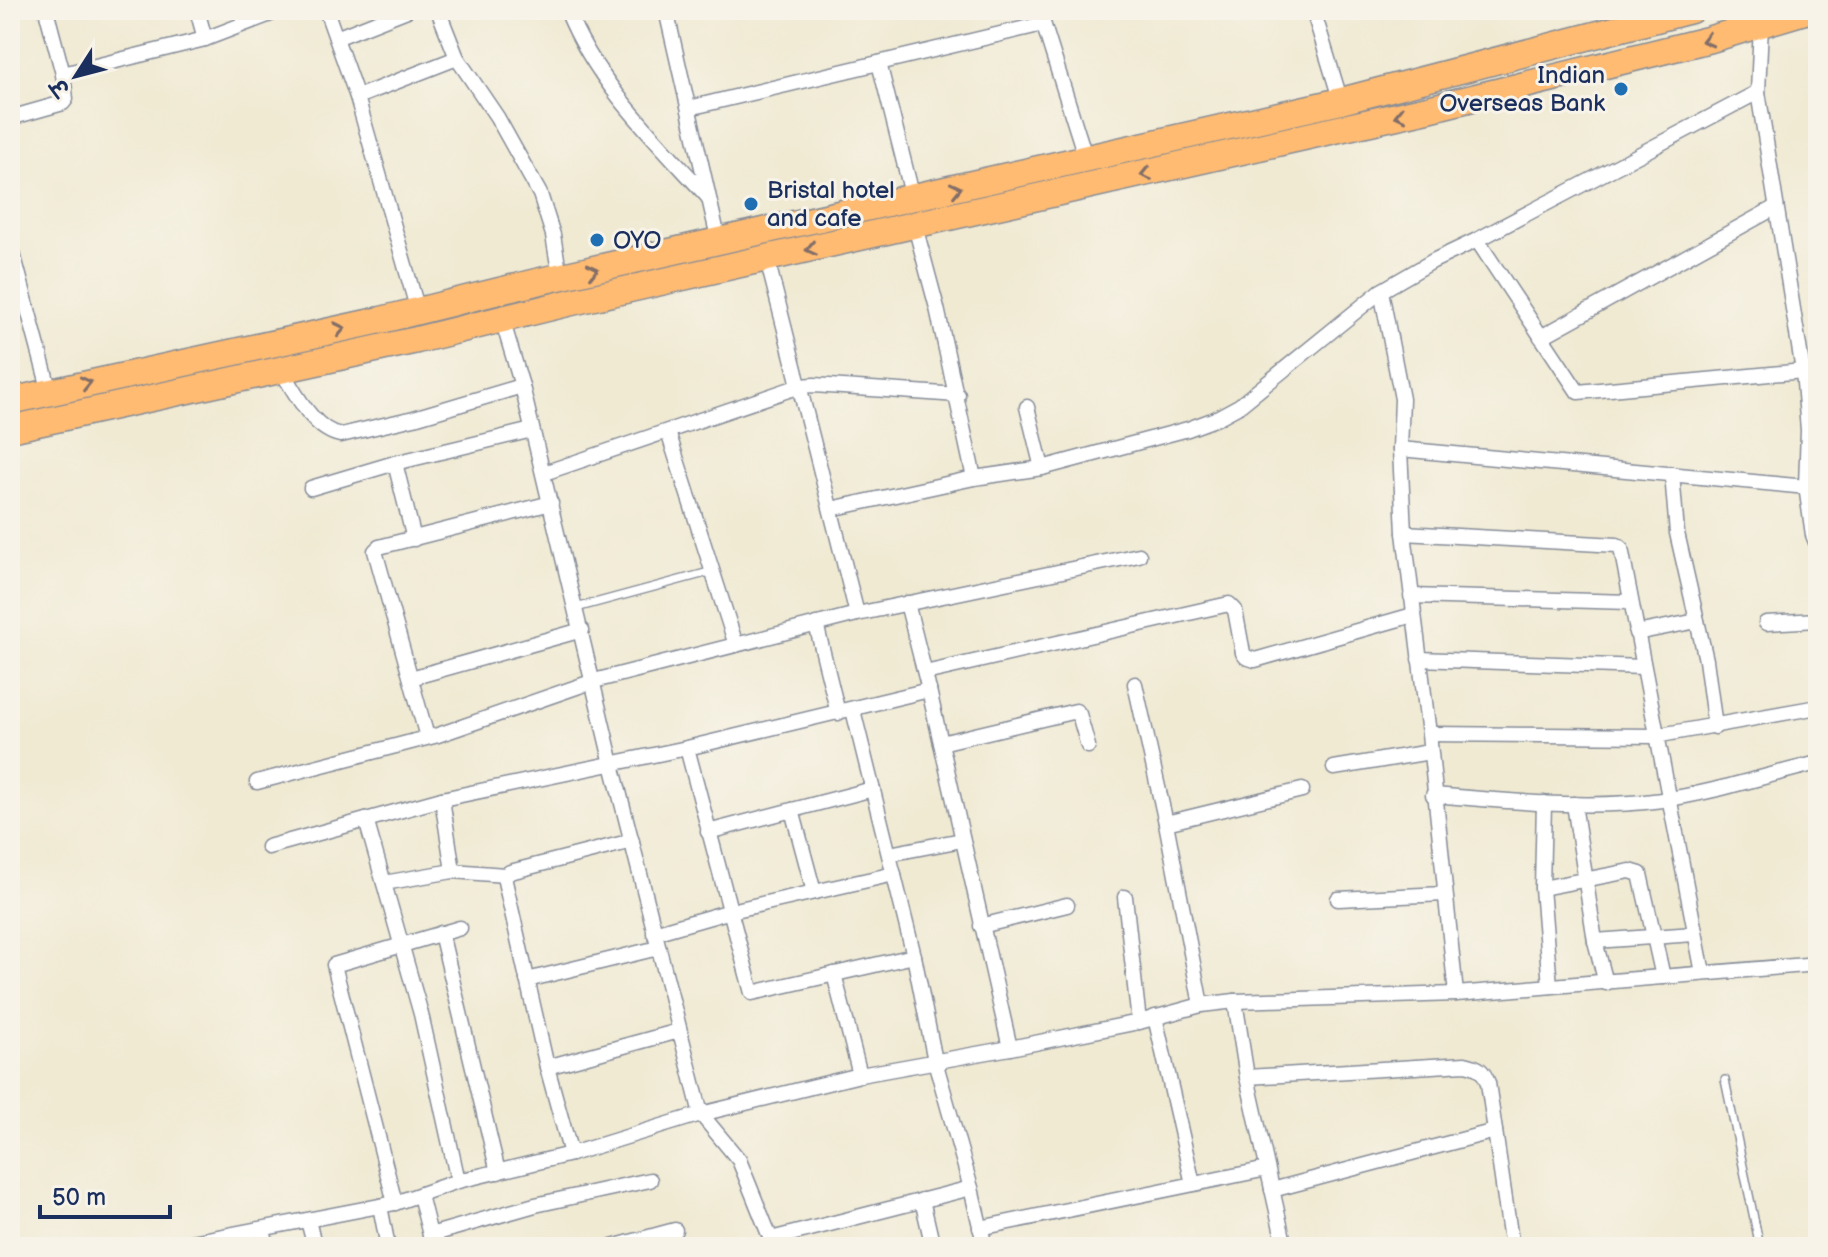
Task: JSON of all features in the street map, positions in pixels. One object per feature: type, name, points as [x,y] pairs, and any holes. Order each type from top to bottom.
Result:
[{"type":"highway","points":[[10,401],[1341,101],[1653,15],[1691,10]]},
{"type":"highway","points":[[10,429],[1346,128],[1664,50],[1808,10]]},
{"type":"street","points":[[10,118],[63,103],[67,95],[46,10]]},
{"type":"street","points":[[197,10],[205,39]]},
{"type":"street","points":[[63,74],[205,39],[281,10]]},
{"type":"street","points":[[326,10],[357,97],[418,311]]},
{"type":"street","points":[[336,38],[407,10]]},
{"type":"street","points":[[438,10],[457,58],[497,117],[540,194],[553,235],[560,277]]},
{"type":"street","points":[[567,10],[585,48],[634,117],[708,197]]},
{"type":"street","points":[[666,10],[719,242]]},
{"type":"street","points":[[1313,10],[1341,101],[1346,128]]},
{"type":"street","points":[[1653,15],[1664,50]]},
{"type":"street","points":[[689,108],[879,63],[1041,17],[1086,159]]},
{"type":"street","points":[[1761,25],[1758,92],[1813,429],[1813,535],[1818,547]]},
{"type":"street","points":[[357,97],[457,58]]},
{"type":"street","points":[[879,63],[913,198]]},
{"type":"street","points":[[831,509],[974,478],[1042,468],[1215,419],[1239,406],[1381,291],[1758,92]]},
{"type":"street","points":[[1541,337],[1776,207]]},
{"type":"street","points":[[915,226],[958,395],[974,478]]},
{"type":"street","points":[[1477,240],[1574,388],[1583,393],[1803,371]]},
{"type":"street","points":[[10,242],[50,392]]},
{"type":"street","points":[[767,259],[857,614]]},
{"type":"street","points":[[1381,291],[1402,399],[1400,449],[1404,533],[1456,994]]},
{"type":"street","points":[[502,319],[544,473],[612,764],[701,1114],[739,1160],[772,1243],[971,1188]]},
{"type":"street","points":[[280,369],[314,419],[333,434],[341,435],[414,418],[522,386]]},
{"type":"street","points":[[544,473],[800,386],[958,395]]},
{"type":"street","points":[[1027,407],[1042,468]]},
{"type":"street","points":[[311,488],[395,463],[532,430]]},
{"type":"street","points":[[668,432],[736,645]]},
{"type":"street","points":[[1400,449],[1812,487]]},
{"type":"street","points":[[395,463],[414,539]]},
{"type":"street","points":[[1672,474],[1677,533],[1706,660],[1715,727]]},
{"type":"street","points":[[427,737],[375,551],[379,547],[551,503]]},
{"type":"street","points":[[1404,533],[1617,545],[1622,550],[1655,736],[1703,973]]},
{"type":"street","points":[[257,782],[427,737],[594,681],[857,614],[1139,555]]},
{"type":"street","points":[[1411,596],[1630,602]]},
{"type":"street","points":[[907,603],[1010,1048]]},
{"type":"street","points":[[925,673],[1229,604],[1235,610],[1243,653],[1255,660],[1413,615]]},
{"type":"street","points":[[1766,623],[1818,620]]},
{"type":"street","points":[[1636,633],[1697,621]]},
{"type":"street","points":[[816,624],[838,713]]},
{"type":"street","points":[[411,678],[582,630]]},
{"type":"street","points":[[1419,659],[1643,667]]},
{"type":"street","points":[[1135,684],[1201,1005]]},
{"type":"street","points":[[268,847],[442,799],[687,748],[929,690]]},
{"type":"street","points":[[1429,734],[1655,736],[1818,707]]},
{"type":"street","points":[[853,710],[914,956],[935,1061],[985,1247]]},
{"type":"street","points":[[941,743],[1076,711],[1088,746]]},
{"type":"street","points":[[687,748],[754,994],[914,956]]},
{"type":"street","points":[[1334,768],[1430,752]]},
{"type":"street","points":[[1433,795],[1544,803],[1620,804],[1670,798],[1818,763]]},
{"type":"street","points":[[708,832],[873,789]]},
{"type":"street","points":[[1166,823],[1302,790]]},
{"type":"street","points":[[442,799],[453,871]]},
{"type":"street","points":[[1544,803],[1542,888],[1550,986]]},
{"type":"street","points":[[1574,804],[1595,941],[1606,983]]},
{"type":"street","points":[[792,810],[814,892]]},
{"type":"street","points":[[366,820],[421,1014],[458,1181]]},
{"type":"street","points":[[889,854],[962,840]]},
{"type":"street","points":[[384,883],[453,871],[505,875],[632,841]]},
{"type":"street","points":[[1542,888],[1630,871],[1640,874],[1663,977]]},
{"type":"street","points":[[527,980],[656,940],[731,911],[894,874]]},
{"type":"street","points":[[505,875],[547,1067],[571,1154]]},
{"type":"street","points":[[1338,899],[1444,894]]},
{"type":"street","points":[[1125,897],[1139,1022]]},
{"type":"street","points":[[981,926],[1067,905]]},
{"type":"street","points":[[388,1247],[388,1204],[334,965],[400,943],[460,928]]},
{"type":"street","points":[[441,933],[498,1172]]},
{"type":"street","points":[[1595,941],[1694,934]]},
{"type":"street","points":[[166,1247],[230,1241],[262,1229],[388,1204],[458,1181],[571,1154],[701,1114],[860,1075],[1139,1022],[1201,1005],[1235,1001],[1456,994],[1818,964]]},
{"type":"street","points":[[834,974],[860,1075]]},
{"type":"street","points":[[1235,1001],[1247,1077],[1285,1247]]},
{"type":"street","points":[[1155,1017],[1193,1184]]},
{"type":"street","points":[[547,1067],[679,1031]]},
{"type":"street","points":[[1247,1077],[1465,1064],[1477,1067],[1484,1072],[1488,1083],[1512,1247]]},
{"type":"street","points":[[1272,1190],[1495,1131]]},
{"type":"street","points":[[980,1228],[1267,1169]]},
{"type":"street","points":[[420,1195],[431,1241],[535,1205],[650,1180]]},
{"type":"street","points":[[922,1200],[933,1247]]},
{"type":"street","points":[[308,1221],[315,1247]]},
{"type":"street","points":[[262,1229],[268,1247]]},
{"type":"street","points":[[612,1247],[675,1230]]},
{"type":"lane","points":[[576,608],[713,571]]},
{"type":"lane","points":[[1725,1080],[1760,1247]]},
{"type":"place","name":"Indian Overseas Bank","points":[[1621,89]]},
{"type":"place","name":"Bristal hotel and cafe","points":[[751,204]]},
{"type":"place","name":"OYO","points":[[597,240]]}]
